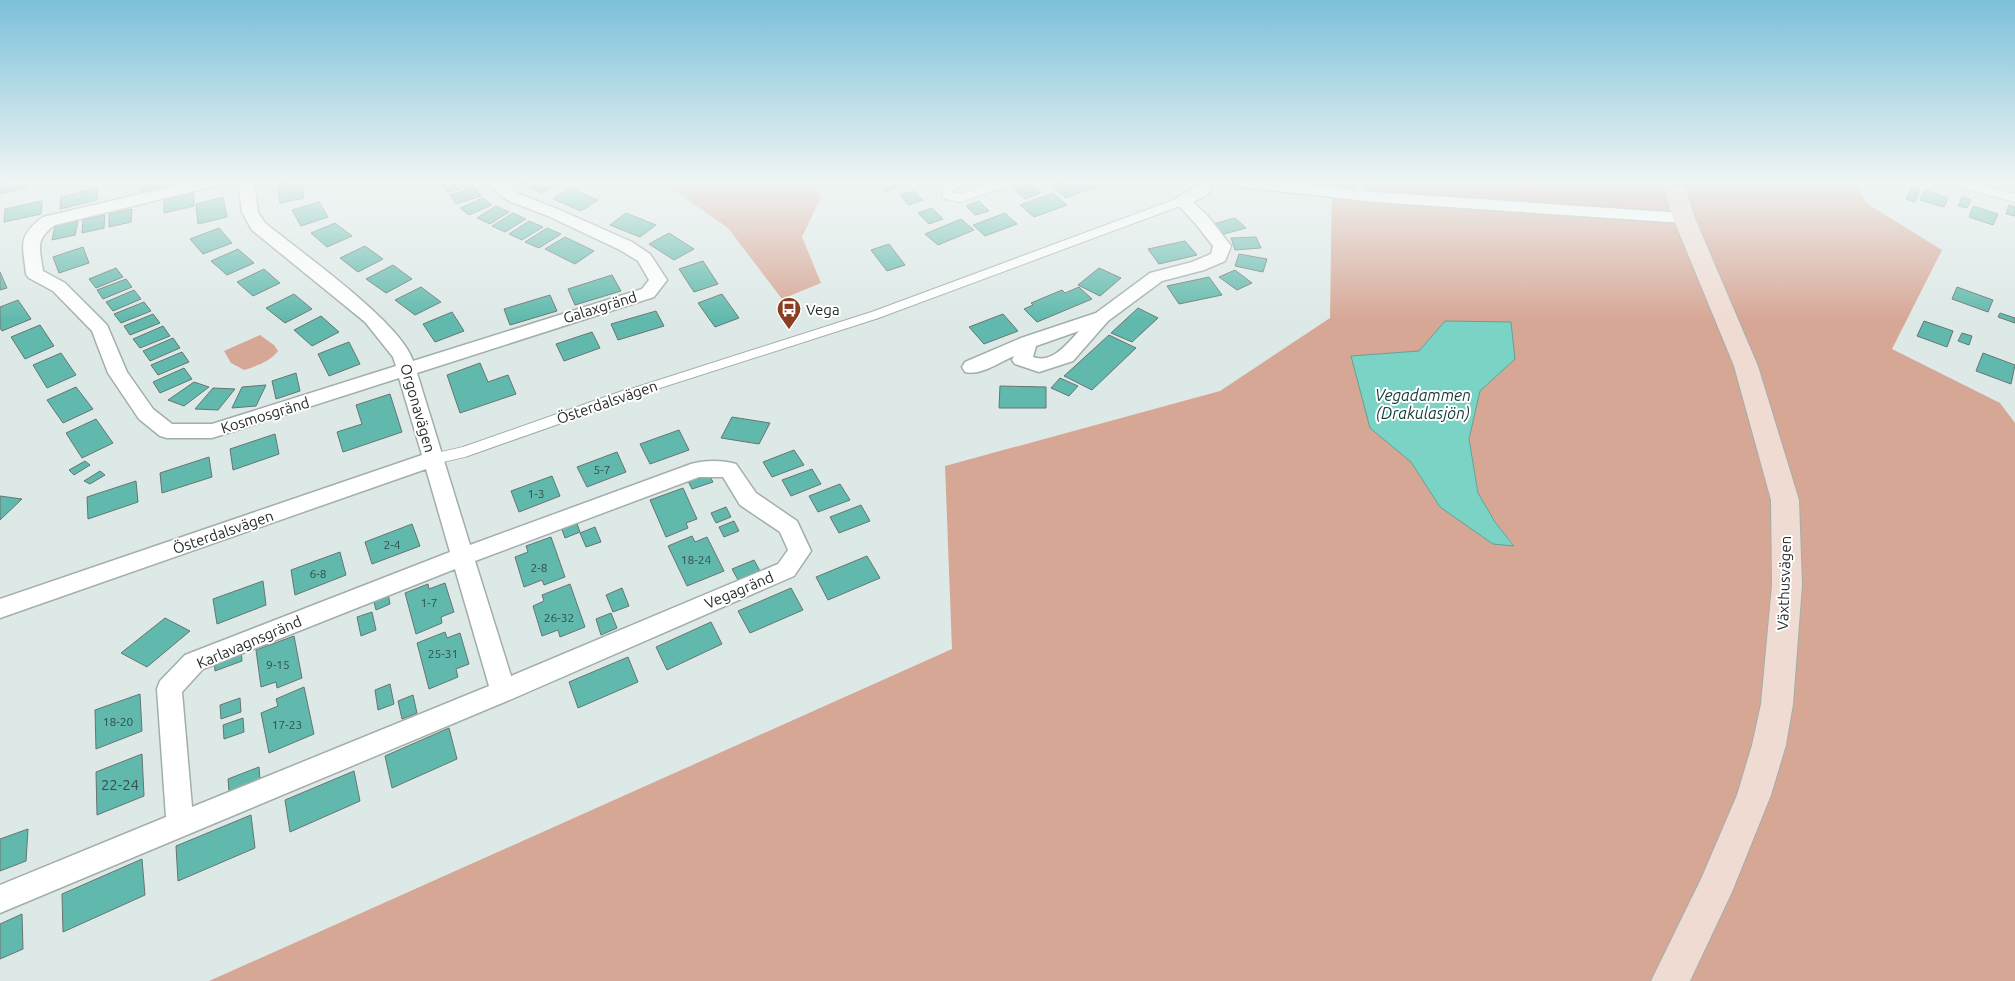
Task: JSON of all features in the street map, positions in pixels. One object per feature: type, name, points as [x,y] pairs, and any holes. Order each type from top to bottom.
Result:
[{"type":"street","name":"Kosmosgränd","points":[[40,228],[35,231],[31,245],[35,274],[59,287],[100,329],[118,374],[146,414],[167,431],[212,431],[408,368]]},
{"type":"street","name":"Orgonavägen","points":[[260,228],[371,318],[402,355],[408,368],[433,459],[503,691]]},
{"type":"street","name":"Galaxgränd","points":[[408,368],[648,293],[658,280],[644,258],[626,246],[586,228]]},
{"type":"street","points":[[1028,342],[1022,360],[1039,366],[1066,357],[1102,317],[1156,277],[1198,266],[1219,257],[1222,246],[1209,228]]},
{"type":"street","name":"Växthusvägen","points":[[1670,981],[1714,892],[1749,809],[1766,753],[1776,704],[1787,585],[1785,500],[1746,366],[1688,228]]},
{"type":"street","points":[[972,367],[1028,342],[1102,317]]},
{"type":"street","name":"Österdalsvägen","points":[[0,609],[433,459]]},
{"type":"street","name":"Vegagränd","points":[[463,556],[698,469],[729,469],[748,499],[789,527],[800,550],[786,570],[503,691]]},
{"type":"street","name":"Karlavagnsgränd","points":[[180,824],[169,689],[194,662],[463,556]]},
{"type":"street","points":[[0,899],[503,691]]},
{"type":"lane","name":"Österdalsvägen","points":[[433,459],[464,452],[751,353],[844,326],[1110,228]]},
{"type":"shaded area","points":[[728,228],[806,228],[802,237],[821,283],[782,299]]},
{"type":"shaded area","points":[[1331,228],[1906,228],[1942,250],[1892,349],[2000,403],[2015,423],[2015,981],[209,981],[952,649],[945,466],[1220,391],[1330,318]],"holes":[[[1445,321],[1515,359],[1480,391],[1469,439],[1478,493],[1495,522],[1514,545],[1440,507],[1411,462],[1351,356],[1419,351]]]},
{"type":"shaded area","points":[[260,335],[274,345],[278,351],[275,355],[263,363],[244,370],[231,363],[224,351]]},
{"type":"water","name":"Vegadammen (Drakulasjön)","points":[[1445,321],[1511,322],[1515,359],[1480,391],[1469,439],[1478,493],[1495,522],[1514,546],[1493,544],[1440,507],[1411,462],[1370,428],[1351,356],[1419,351]]},
{"type":"building","points":[[55,228],[77,228],[75,235],[52,240]]},
{"type":"building","points":[[82,228],[104,228],[104,228],[82,233]]},
{"type":"building","points":[[219,228],[232,243],[203,254],[190,239]]},
{"type":"building","points":[[324,228],[341,228],[352,236],[327,247],[311,233]]},
{"type":"building","points":[[496,228],[512,228],[505,232]]},
{"type":"building","points":[[519,228],[542,228],[522,240],[509,234]]},
{"type":"building","points":[[547,228],[561,234],[539,248],[525,242]]},
{"type":"building","points":[[617,228],[652,228],[640,237]]},
{"type":"building","points":[[940,228],[971,228],[974,230],[938,245],[925,234]]},
{"type":"building","points":[[976,228],[1007,228],[985,236]]},
{"type":"building","points":[[1217,228],[1246,228],[1224,234]]},
{"type":"building","points":[[669,233],[694,249],[674,260],[649,244]]},
{"type":"building","points":[[565,237],[594,251],[575,264],[545,249]]},
{"type":"building","points":[[1256,237],[1261,248],[1235,250],[1231,238]]},
{"type":"building","points":[[1185,241],[1197,255],[1159,264],[1148,249]]},
{"type":"building","points":[[889,244],[905,265],[887,271],[871,250]]},
{"type":"building","points":[[365,246],[383,259],[358,272],[340,258]]},
{"type":"building","points":[[83,247],[89,263],[59,273],[53,257]]},
{"type":"building","points":[[238,249],[254,263],[227,275],[211,261]]},
{"type":"building","points":[[1239,254],[1267,259],[1263,272],[1235,266]]},
{"type":"building","points":[[703,261],[718,284],[694,292],[679,269]]},
{"type":"building","points":[[393,265],[412,279],[386,293],[366,279]]},
{"type":"building","points":[[116,268],[123,277],[96,288],[89,279]]},
{"type":"building","points":[[1099,268],[1121,278],[1100,296],[1078,285]]},
{"type":"building","points":[[264,269],[280,283],[253,296],[237,282]]},
{"type":"building","points":[[1235,270],[1252,283],[1237,290],[1219,277]]},
{"type":"building","points":[[0,272],[7,288],[0,290]]},
{"type":"building","points":[[612,275],[621,291],[575,305],[568,289]]},
{"type":"building","points":[[1209,277],[1222,295],[1179,304],[1167,286]]},
{"type":"building","points":[[126,279],[132,287],[103,299],[97,290]]},
{"type":"building","points":[[421,287],[441,302],[415,315],[395,300]]},
{"type":"building","points":[[1079,287],[1092,299],[1037,322],[1024,309],[1033,305],[1031,303],[1062,290],[1065,293]]},
{"type":"building","points":[[1957,287],[1993,300],[1988,312],[1952,299]]},
{"type":"building","points":[[134,290],[141,299],[113,311],[106,302]]},
{"type":"building","points":[[294,294],[312,309],[285,323],[266,308]]},
{"type":"building","points":[[722,294],[739,318],[715,327],[698,303]]},
{"type":"building","points":[[550,295],[557,311],[510,325],[504,309]]},
{"type":"building","points":[[18,300],[31,319],[2,331],[0,328],[0,307]]},
{"type":"building","points":[[144,302],[151,311],[121,323],[114,314]]},
{"type":"building","points":[[1138,308],[1158,318],[1132,342],[1111,333]]},
{"type":"building","points":[[656,311],[664,326],[618,340],[611,324]]},
{"type":"building","points":[[452,312],[464,331],[435,342],[423,324]]},
{"type":"building","points":[[2000,313],[2015,318],[2015,323],[1998,317]]},
{"type":"building","points":[[153,314],[160,323],[130,335],[124,326]]},
{"type":"building","points":[[1003,314],[1018,331],[984,344],[969,327]]},
{"type":"building","points":[[321,316],[339,332],[312,346],[294,330]]},
{"type":"building","points":[[1924,321],[1953,331],[1947,347],[1917,336]]},
{"type":"building","points":[[40,325],[54,346],[25,359],[11,337]]},
{"type":"building","points":[[163,326],[170,336],[140,348],[133,339]]},
{"type":"building","points":[[592,332],[600,348],[564,361],[556,344]]},
{"type":"building","points":[[1962,333],[1972,336],[1969,345],[1958,341]]},
{"type":"building","points":[[1109,335],[1136,348],[1092,390],[1064,376]]},
{"type":"building","points":[[173,338],[180,348],[150,361],[143,351]]},
{"type":"building","points":[[349,342],[360,364],[329,376],[318,354]]},
{"type":"building","points":[[182,352],[189,362],[158,375],[151,365]]},
{"type":"building","points":[[61,353],[76,375],[47,388],[33,365]]},
{"type":"building","points":[[1983,353],[2015,365],[2011,384],[1976,371]]},
{"type":"building","points":[[480,363],[488,382],[508,375],[516,394],[460,413],[447,375]]},
{"type":"building","points":[[184,368],[192,379],[160,393],[153,382]]},
{"type":"building","points":[[296,373],[300,391],[276,399],[272,381]]},
{"type":"building","points":[[1060,378],[1078,386],[1069,396],[1051,388]]},
{"type":"building","points":[[194,382],[209,387],[184,406],[168,400]]},
{"type":"building","points":[[266,385],[256,406],[232,408],[242,387]]},
{"type":"building","points":[[1000,386],[1046,387],[1046,408],[999,408]]},
{"type":"building","points":[[76,387],[93,409],[63,423],[47,400]]},
{"type":"building","points":[[213,388],[235,389],[218,410],[195,409]]},
{"type":"building","points":[[390,394],[402,432],[343,452],[337,432],[362,424],[356,405]]},
{"type":"building","points":[[732,417],[770,423],[759,444],[721,438]]},
{"type":"building","points":[[96,419],[113,443],[82,458],[66,433]]},
{"type":"building","points":[[679,430],[689,450],[650,464],[640,444]]},
{"type":"building","points":[[275,434],[279,454],[233,470],[230,449]]},
{"type":"building","points":[[794,450],[804,465],[772,477],[763,462]]},
{"type":"building","points":[[617,452],[626,472],[587,487],[577,467]]},
{"type":"building","points":[[209,457],[212,477],[162,493],[160,473]]},
{"type":"building","points":[[85,461],[90,465],[74,475],[69,470]]},
{"type":"building","points":[[812,469],[821,484],[791,496],[782,480]]},
{"type":"building","points":[[100,471],[105,475],[90,484],[84,481]]},
{"type":"building","points":[[707,471],[713,482],[692,489],[687,479]]},
{"type":"building","points":[[552,476],[560,496],[519,512],[511,491]]},
{"type":"building","points":[[136,481],[138,502],[88,519],[87,497]]},
{"type":"building","points":[[840,484],[850,500],[818,512],[809,496]]},
{"type":"building","points":[[683,488],[697,519],[686,523],[688,528],[666,537],[650,500]]},
{"type":"building","points":[[0,496],[22,499],[0,520]]},
{"type":"building","points":[[861,505],[870,521],[839,533],[830,517]]},
{"type":"building","points":[[726,507],[731,517],[716,523],[711,513]]},
{"type":"building","points":[[576,521],[580,532],[565,538],[561,527]]},
{"type":"building","points":[[734,521],[739,531],[724,537],[719,527]]},
{"type":"building","points":[[412,524],[420,546],[372,564],[365,542]]},
{"type":"building","points":[[595,527],[601,542],[586,547],[580,533]]},
{"type":"building","points":[[692,536],[695,542],[707,537],[724,571],[687,586],[668,546]]},
{"type":"building","points":[[551,537],[565,577],[544,585],[542,580],[524,587],[515,557],[528,552],[526,546]]},
{"type":"building","points":[[340,552],[346,575],[295,595],[291,570]]},
{"type":"building","points":[[867,556],[880,578],[828,600],[816,577]]},
{"type":"building","points":[[754,560],[760,571],[738,580],[732,569]]},
{"type":"building","points":[[263,581],[266,605],[217,624],[213,599]]},
{"type":"building","points":[[445,583],[454,612],[441,617],[442,623],[416,634],[405,593],[428,584],[429,589]]},
{"type":"building","points":[[570,584],[585,627],[560,637],[558,630],[542,636],[533,606],[544,601],[542,595]]},
{"type":"building","points":[[622,588],[629,606],[613,612],[606,595]]},
{"type":"building","points":[[791,588],[803,610],[750,633],[738,611]]},
{"type":"building","points":[[388,593],[390,604],[376,610],[373,598]]},
{"type":"building","points":[[372,612],[376,630],[361,636],[357,617]]},
{"type":"building","points":[[611,613],[617,628],[601,635],[596,619]]},
{"type":"building","points":[[165,618],[190,631],[147,667],[121,653]]},
{"type":"building","points":[[711,622],[722,644],[667,670],[656,647]]},
{"type":"building","points":[[445,632],[447,638],[460,633],[469,664],[456,669],[458,677],[429,689],[417,643]]},
{"type":"building","points":[[294,636],[302,678],[277,688],[276,682],[261,687],[256,650]]},
{"type":"building","points":[[241,648],[242,661],[215,671],[214,658]]},
{"type":"building","points":[[628,657],[638,682],[578,708],[569,682]]},
{"type":"building","points":[[390,684],[394,704],[378,710],[375,690]]},
{"type":"building","points":[[304,687],[314,734],[269,753],[261,713],[278,706],[276,699]]},
{"type":"building","points":[[140,694],[142,731],[96,749],[95,710]]},
{"type":"building","points":[[413,695],[417,713],[402,719],[398,701]]},
{"type":"building","points":[[240,698],[241,712],[221,719],[220,705]]},
{"type":"building","points":[[243,718],[244,732],[224,739],[223,725]]},
{"type":"building","points":[[449,728],[457,759],[392,788],[385,756]]},
{"type":"building","points":[[142,754],[144,796],[97,815],[96,772]]},
{"type":"building","points":[[259,767],[260,780],[229,793],[228,779]]},
{"type":"building","points":[[354,771],[360,801],[290,832],[285,800]]},
{"type":"building","points":[[251,815],[255,848],[178,881],[176,846]]},
{"type":"building","points":[[28,829],[26,861],[0,871],[0,839]]},
{"type":"building","points":[[142,859],[145,895],[63,932],[62,894]]},
{"type":"building","points":[[22,914],[23,949],[0,959],[0,924]]},
{"type":"place","name":"Vega","points":[[789,330]]}]
